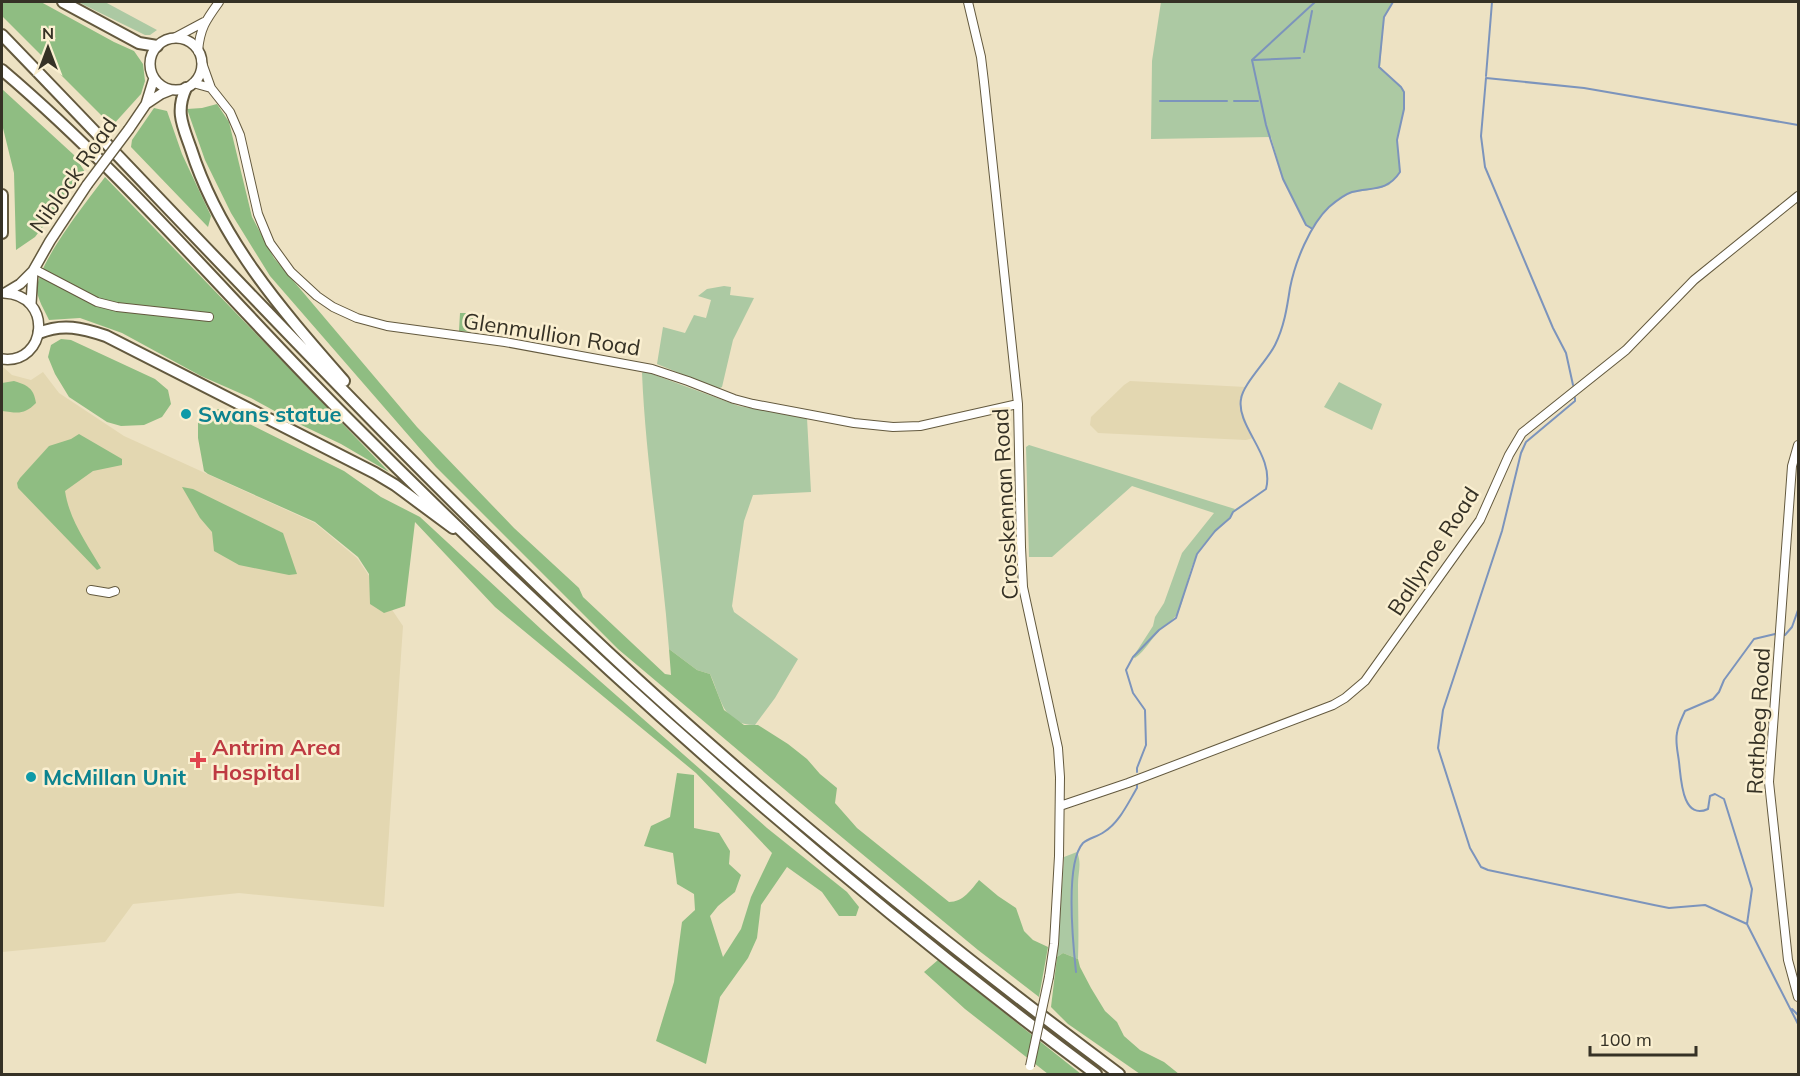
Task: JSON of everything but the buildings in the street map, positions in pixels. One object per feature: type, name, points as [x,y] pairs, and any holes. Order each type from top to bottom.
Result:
[{"type":"highway","points":[[63,2],[139,43],[157,46]]},
{"type":"highway","points":[[2,36],[388,438],[638,680],[847,862],[950,945],[1119,1074]]},
{"type":"highway","points":[[2,70],[78,139],[349,420],[552,618],[740,788],[874,902],[1096,1074]]},
{"type":"highway","points":[[190,86],[180,103],[181,119],[194,161],[233,242],[282,310],[351,390],[388,438]]},
{"type":"highway","points":[[2,195],[2,233]]},
{"type":"highway","points":[[39,333],[51,328],[75,326],[106,336],[375,473],[476,543]]},
{"type":"main road","points":[[174,38],[188,41],[200,56],[201,69],[190,86],[171,90],[164,88],[154,78],[149,61],[157,46],[174,38]]},
{"type":"main road","name":"Niblock Road","points":[[3,293],[20,284],[34,270],[87,185],[146,104],[154,78]]},
{"type":"main road","name":"Niblock Road","points":[[146,104],[160,94],[171,90]]},
{"type":"main road","name":"Niblock Road","points":[[34,270],[31,304],[40,322],[39,333]]},
{"type":"main road","points":[[3,293],[23,297],[31,304]]},
{"type":"main road","points":[[2,359],[16,358],[26,354],[32,348],[39,333]]},
{"type":"street","points":[[200,56],[200,36],[204,22],[219,2]]},
{"type":"street","name":"Crosskennan Road","points":[[968,2],[981,57],[1018,404],[1023,587],[1058,748],[1060,806],[1054,944],[1029,1070]]},
{"type":"street","points":[[174,38],[204,22]]},
{"type":"street","name":"Glenmullion Road","points":[[200,56],[211,88],[224,102],[236,123],[244,147],[258,214],[270,243],[291,272],[317,296],[333,307],[357,318],[403,329],[511,343],[627,363],[668,374],[753,404],[876,426],[920,426],[1018,404]]},
{"type":"street","points":[[190,86],[211,88]]},
{"type":"street","name":"Ballynoe Road","points":[[1060,806],[1128,783],[1333,705],[1354,691],[1365,681],[1406,626],[1480,520],[1509,455],[1522,433],[1626,350],[1694,280],[1798,196]]},
{"type":"street","name":"Niblock Road","points":[[34,270],[97,302],[117,307],[209,317]]},
{"type":"street","name":"Rathbeg Road","points":[[1798,445],[1792,466],[1769,782],[1788,960],[1798,997]]},
{"type":"street","points":[[91,590],[109,593],[115,591]]},
{"type":"shaded area","name":"Antrim Area Hospital","points":[[2,366],[12,375],[31,380],[43,372],[59,393],[124,436],[315,523],[357,558],[403,626],[384,907],[239,893],[133,904],[105,942],[2,952]]},
{"type":"shaded area","points":[[1130,381],[1246,387],[1240,401],[1254,438],[1246,440],[1098,433],[1090,425],[1091,417]]},
{"type":"green space","points":[[2,2],[41,2],[134,51],[143,64],[145,81],[141,94],[112,126],[2,16]]},
{"type":"green space","points":[[78,2],[105,2],[157,30],[150,35],[145,35]]},
{"type":"green space","points":[[1161,2],[1393,2],[1384,17],[1380,67],[1404,92],[1404,109],[1397,140],[1400,172],[1389,185],[1349,193],[1338,199],[1311,229],[1306,225],[1283,179],[1271,137],[1151,139],[1152,61]]},
{"type":"green space","points":[[2,89],[74,155],[85,172],[35,237],[16,250],[14,173],[2,124]]},
{"type":"green space","points":[[217,104],[229,122],[252,217],[274,258],[417,427],[514,528],[579,588],[583,597],[665,674],[671,675],[669,649],[697,670],[710,674],[724,710],[744,725],[758,725],[807,759],[837,788],[835,803],[857,828],[949,902],[963,898],[979,880],[1016,908],[1024,931],[1033,940],[1048,947],[1039,997],[978,950],[618,649],[436,467],[270,276],[231,213],[205,160],[187,109]]},
{"type":"green space","points":[[154,108],[167,111],[182,154],[211,216],[208,227],[131,147],[132,140]]},
{"type":"green space","points":[[105,177],[389,472],[341,444],[251,398],[201,376],[122,333],[80,318],[49,320],[37,293],[40,277],[65,231]]},
{"type":"green space","points":[[731,287],[730,295],[754,298],[733,340],[722,387],[718,389],[657,364],[663,327],[685,333],[694,315],[706,318],[711,300],[698,296],[707,289]]},
{"type":"green space","points":[[460,313],[473,313],[472,332],[459,331]]},
{"type":"green space","points":[[61,339],[71,340],[155,379],[168,390],[171,404],[162,417],[144,425],[121,426],[107,422],[69,397],[55,374],[48,357],[51,345]]},
{"type":"green space","points":[[644,371],[739,406],[807,418],[811,492],[753,495],[744,521],[732,606],[734,612],[798,659],[775,698],[755,725],[744,724],[729,715],[720,700],[710,674],[697,670],[669,649],[647,442],[642,373]]},
{"type":"green space","points":[[14,381],[29,388],[34,394],[36,403],[28,410],[20,412],[2,411],[2,383]]},
{"type":"green space","points":[[1339,382],[1382,404],[1372,430],[1324,407]]},
{"type":"green space","points":[[219,409],[344,471],[381,497],[420,517],[542,630],[767,828],[847,892],[859,907],[856,916],[839,916],[822,892],[787,867],[761,905],[757,938],[748,958],[720,997],[706,1064],[656,1041],[674,982],[682,922],[695,910],[694,894],[677,884],[673,853],[644,846],[651,826],[670,817],[677,773],[694,775],[694,828],[719,833],[730,851],[729,864],[741,875],[735,892],[710,916],[723,957],[741,929],[751,897],[772,853],[696,773],[495,607],[415,522],[405,606],[384,613],[370,604],[369,574],[358,557],[315,522],[204,471],[198,438],[198,422],[208,411]]},
{"type":"green space","points":[[79,434],[122,459],[122,465],[93,471],[65,491],[74,521],[101,568],[97,570],[18,488],[17,483],[49,446]]},
{"type":"green space","points":[[1029,445],[1235,509],[1197,555],[1176,615],[1135,658],[1133,657],[1153,626],[1155,617],[1164,603],[1182,553],[1214,513],[1132,486],[1052,557],[1029,557],[1026,447]]},
{"type":"green space","points":[[182,487],[193,489],[283,533],[297,574],[289,575],[239,565],[214,551],[212,532],[200,518]]},
{"type":"green space","points":[[1077,852],[1080,864],[1078,959],[1063,953],[1057,957],[1064,857]]},
{"type":"green space","points":[[1063,953],[1078,959],[1091,988],[1105,1011],[1117,1022],[1124,1036],[1140,1050],[1164,1062],[1179,1074],[1140,1074],[1068,1024],[1051,1007],[1057,957]]},
{"type":"green space","points":[[938,960],[1081,1074],[1048,1074],[965,1009],[924,972]]},
{"type":"waterway","points":[[1252,60],[1315,2]]},
{"type":"waterway","points":[[1137,772],[1146,745],[1145,710],[1133,693],[1126,670],[1133,657],[1159,630],[1176,618],[1197,554],[1233,512],[1266,489],[1265,465],[1244,420],[1241,399],[1246,386],[1278,338],[1285,317],[1292,278],[1304,244],[1322,215],[1337,200],[1352,192],[1384,186],[1400,172],[1397,140],[1404,109],[1404,92],[1379,67],[1384,17],[1393,2]]},
{"type":"waterway","points":[[1486,76],[1492,2]]},
{"type":"waterway","points":[[1304,52],[1312,11]]},
{"type":"waterway","points":[[1254,60],[1300,58]]},
{"type":"waterway","points":[[1252,60],[1266,125],[1283,179],[1306,225],[1311,228]]},
{"type":"waterway","points":[[1573,385],[1566,353],[1553,328],[1485,167],[1481,136],[1486,78],[1584,88],[1798,125]]},
{"type":"waterway","points":[[1160,101],[1227,101]]},
{"type":"waterway","points":[[1234,101],[1258,101]]},
{"type":"waterway","points":[[1575,398],[1575,401],[1526,442],[1521,453],[1502,531],[1443,710],[1438,748],[1470,848],[1481,867],[1488,870],[1669,908],[1705,905],[1747,924]]},
{"type":"waterway","points":[[1798,610],[1792,627],[1785,635],[1775,634],[1754,639],[1713,699],[1685,711],[1678,727],[1676,740],[1682,787],[1688,804],[1699,811],[1708,809],[1710,796],[1715,794],[1724,799],[1752,889],[1747,924],[1798,1024]]},
{"type":"waterway","points":[[1076,972],[1072,885],[1077,853],[1083,843],[1101,834],[1114,823],[1137,788],[1137,782]]},
{"type":"waterway","points":[[1792,1009],[1798,1015]]},
{"type":"place","name":"Swans statue","points":[[186,414]]},
{"type":"place","name":"Antrim Area Hospital","points":[[198,760]]},
{"type":"place","name":"McMillan Unit","points":[[31,777]]}]
